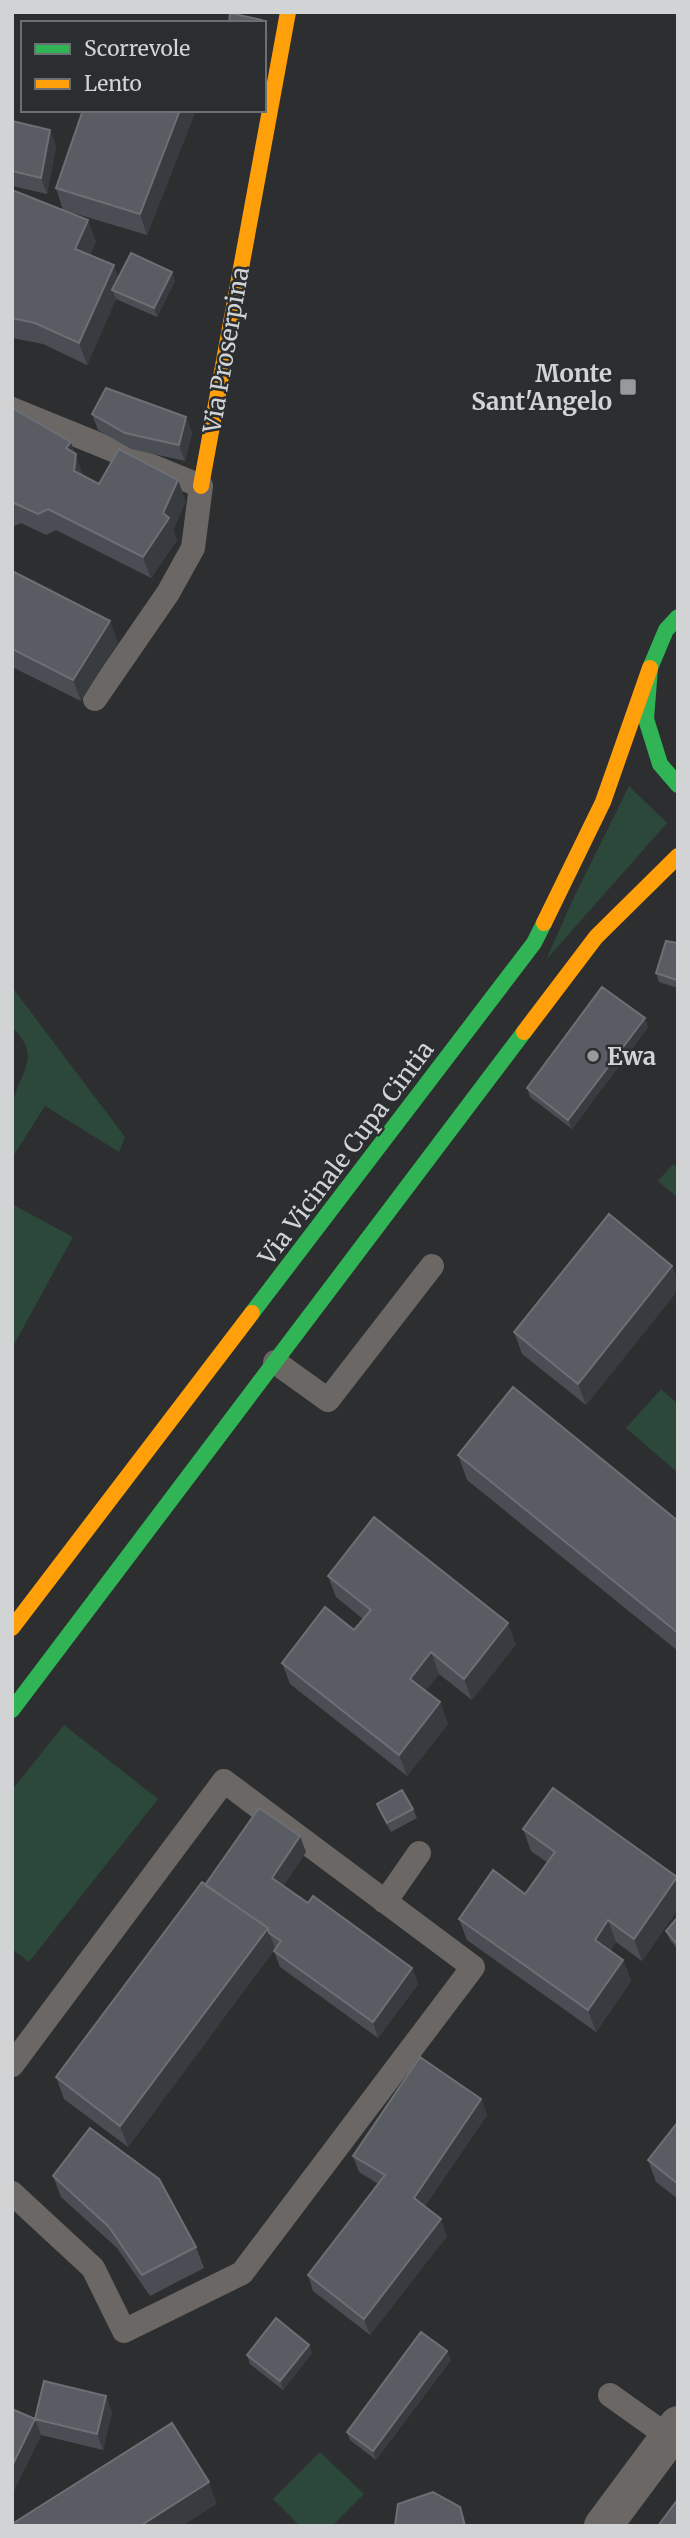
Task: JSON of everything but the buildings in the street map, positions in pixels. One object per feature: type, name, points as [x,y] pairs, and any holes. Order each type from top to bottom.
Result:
[{"type":"main road","name":"Via Proserpina","points":[[201,486],[288,12]]},
{"type":"main road","points":[[678,617],[666,630],[650,668],[646,719],[660,764],[678,785]]},
{"type":"main road","name":"Via Vicinale Cupa Cintia","points":[[12,1628],[534,943],[603,802],[650,668]]},
{"type":"main road","points":[[12,1710],[596,937],[678,856]]},
{"type":"street","points":[[603,2526],[673,2431]]},
{"type":"lane","points":[[12,410],[201,486],[193,548],[168,593],[95,699]]},
{"type":"lane","points":[[275,1362],[328,1400],[432,1266]]},
{"type":"lane","points":[[12,2064],[224,1780],[473,1967],[242,2273],[124,2331],[93,2268],[12,2193]]},
{"type":"lane","points":[[385,1902],[419,1853]]},
{"type":"lane","points":[[610,2395],[673,2431]]},
{"type":"green space","points":[[629,786],[667,823],[546,960],[574,897]]},
{"type":"green space","points":[[12,987],[125,1137],[119,1152],[45,1106],[12,1158],[12,1109],[28,1056],[26,1047],[12,1027]]},
{"type":"green space","points":[[673,1164],[678,1168],[678,1198],[658,1181]]},
{"type":"green space","points":[[12,1204],[73,1237],[12,1348]]},
{"type":"green space","points":[[661,1389],[678,1404],[678,1473],[626,1428]]},
{"type":"green space","points":[[64,1725],[158,1799],[29,1962],[12,1949],[12,1790]]},
{"type":"green space","points":[[320,2452],[364,2494],[332,2526],[300,2526],[273,2499]]},
{"type":"traffic: fast","points":[[678,617],[666,630],[650,668],[646,719],[660,764],[678,785]]},
{"type":"traffic: fast","points":[[252,1313],[534,943],[544,923]]},
{"type":"traffic: fast","points":[[12,1710],[524,1032]]},
{"type":"traffic: slow","points":[[201,486],[288,12]]},
{"type":"traffic: slow","points":[[544,923],[603,802],[650,668]]},
{"type":"traffic: slow","points":[[524,1032],[596,937],[678,856]]},
{"type":"traffic: slow","points":[[12,1628],[252,1313]]},
{"type":"place","name":"Monte Sant'Angelo","points":[[628,387]]},
{"type":"place","name":"Ewa","points":[[593,1056]]}]
